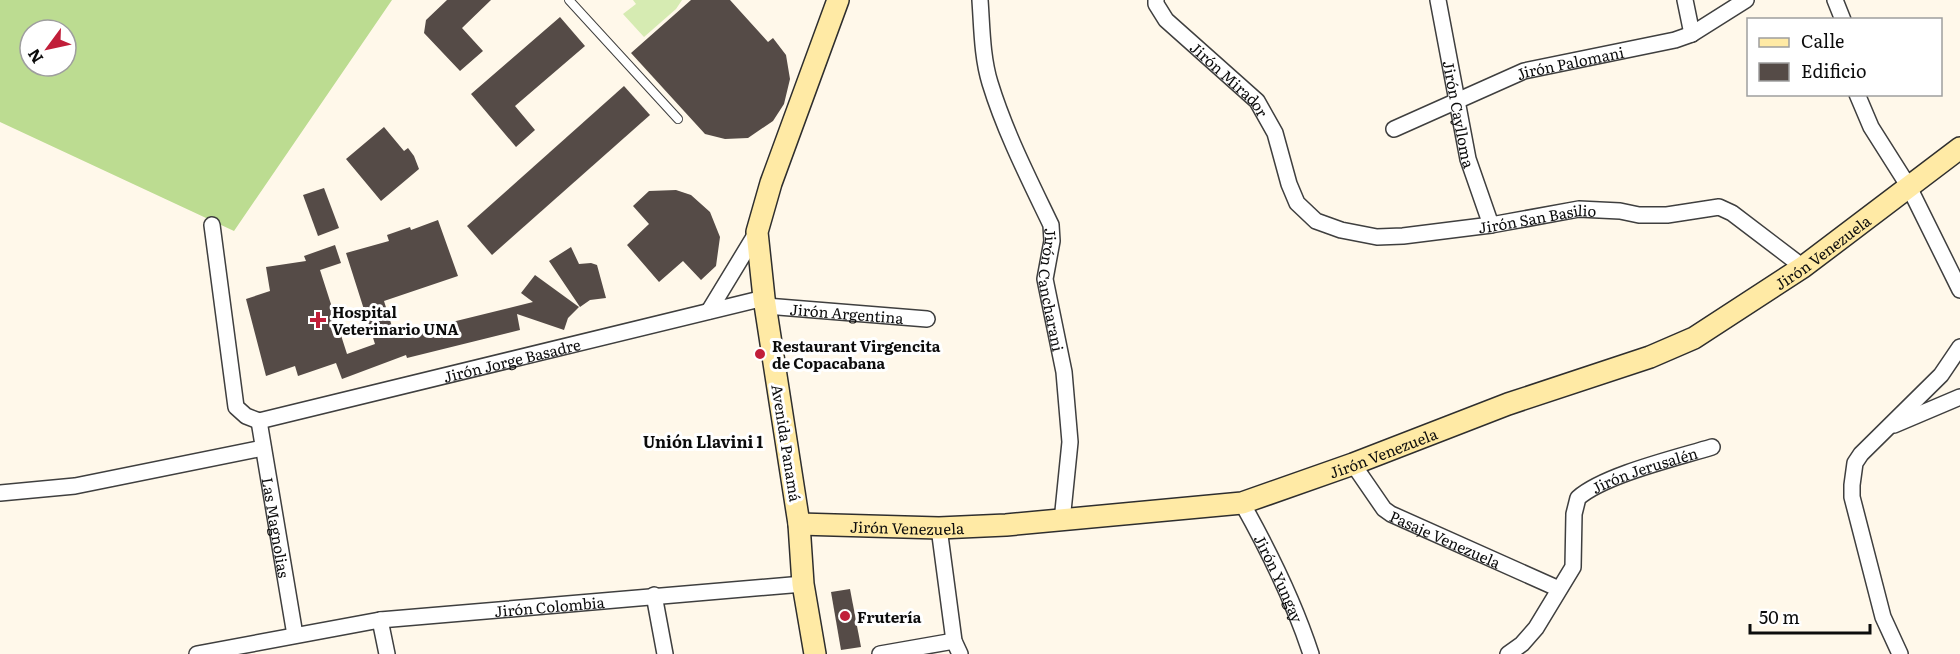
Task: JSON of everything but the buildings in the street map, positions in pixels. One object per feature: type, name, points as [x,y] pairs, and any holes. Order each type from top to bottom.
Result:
[{"type":"street","points":[[709,311],[757,232],[771,183],[838,0]]},
{"type":"street","name":"Jirón Cancharani","points":[[980,0],[984,53],[990,82],[1010,136],[1051,225],[1052,241],[1045,279],[1064,372],[1070,442],[1062,520]]},
{"type":"street","name":"Jirón Mirador","points":[[1156,0],[1166,20],[1257,101],[1275,133],[1285,168]]},
{"type":"street","name":"Jirón Caylloma","points":[[1438,0],[1468,159],[1491,225]]},
{"type":"street","points":[[1685,0],[1692,34]]},
{"type":"street","name":"Jirón Palomani","points":[[1394,129],[1524,71],[1675,40],[1692,34],[1746,0]]},
{"type":"street","points":[[1835,0],[1842,18]]},
{"type":"street","points":[[1858,96],[1877,140],[1909,187],[1960,291]]},
{"type":"street","name":"Jirón Venezuela","points":[[799,525],[939,528],[1062,520],[1242,503],[1353,464],[1508,404],[1650,357],[1694,338],[1803,267],[1960,148]]},
{"type":"street","name":"Jirón San Basilio","points":[[1285,168],[1288,184],[1297,203],[1316,221],[1341,230],[1377,237],[1491,225],[1579,209],[1667,215],[1719,207],[1732,213],[1803,267]]},
{"type":"street","points":[[212,225],[236,406],[246,416],[259,421]]},
{"type":"street","name":"Avenida Panamá","points":[[757,232],[765,302],[799,525],[803,584],[815,654]]},
{"type":"street","name":"Jirón Jorge Basadre","points":[[259,421],[709,311],[765,302]]},
{"type":"street","name":"Jirón Argentina","points":[[765,302],[927,319]]},
{"type":"street","points":[[1900,654],[1883,617],[1852,497],[1855,463],[1884,430],[1941,375],[1960,347]]},
{"type":"street","points":[[1884,430],[1960,397]]},
{"type":"street","name":"Las Magnolias","points":[[259,421],[295,635]]},
{"type":"street","name":"Jirón Jerusalén","points":[[1508,654],[1522,644],[1536,628],[1573,567],[1574,514],[1578,498],[1594,487],[1620,477],[1712,447]]},
{"type":"street","points":[[0,493],[75,486],[263,448]]},
{"type":"street","name":"Pasaje Venezuela","points":[[1353,464],[1384,509],[1391,514],[1559,589]]},
{"type":"street","name":"Jirón Yungay","points":[[1242,503],[1282,580],[1311,654]]},
{"type":"street","points":[[880,654],[957,647],[939,528]]},
{"type":"street","name":"Jirón Colombia","points":[[197,654],[381,620],[803,584]]},
{"type":"street","points":[[654,595],[665,654]]},
{"type":"street","points":[[381,620],[387,654]]},
{"type":"street","name":"Jirón Colombia","points":[[259,654],[295,635]]},
{"type":"lane","points":[[569,0],[678,119]]},
{"type":"green space","points":[[0,0],[392,0],[234,231],[0,122]]},
{"type":"green space","points":[[633,0],[682,0],[676,9],[644,37],[623,14],[636,4]]},
{"type":"place","name":"Hospital Veterinario UNA","points":[[318,320]]},
{"type":"place","name":"Restaurant Virgencita de Copacabana","points":[[760,354]]},
{"type":"place","name":"Frutería","points":[[845,616]]},
{"type":"district","name":"Unión Llavini 1","points":[[703,441]]}]
